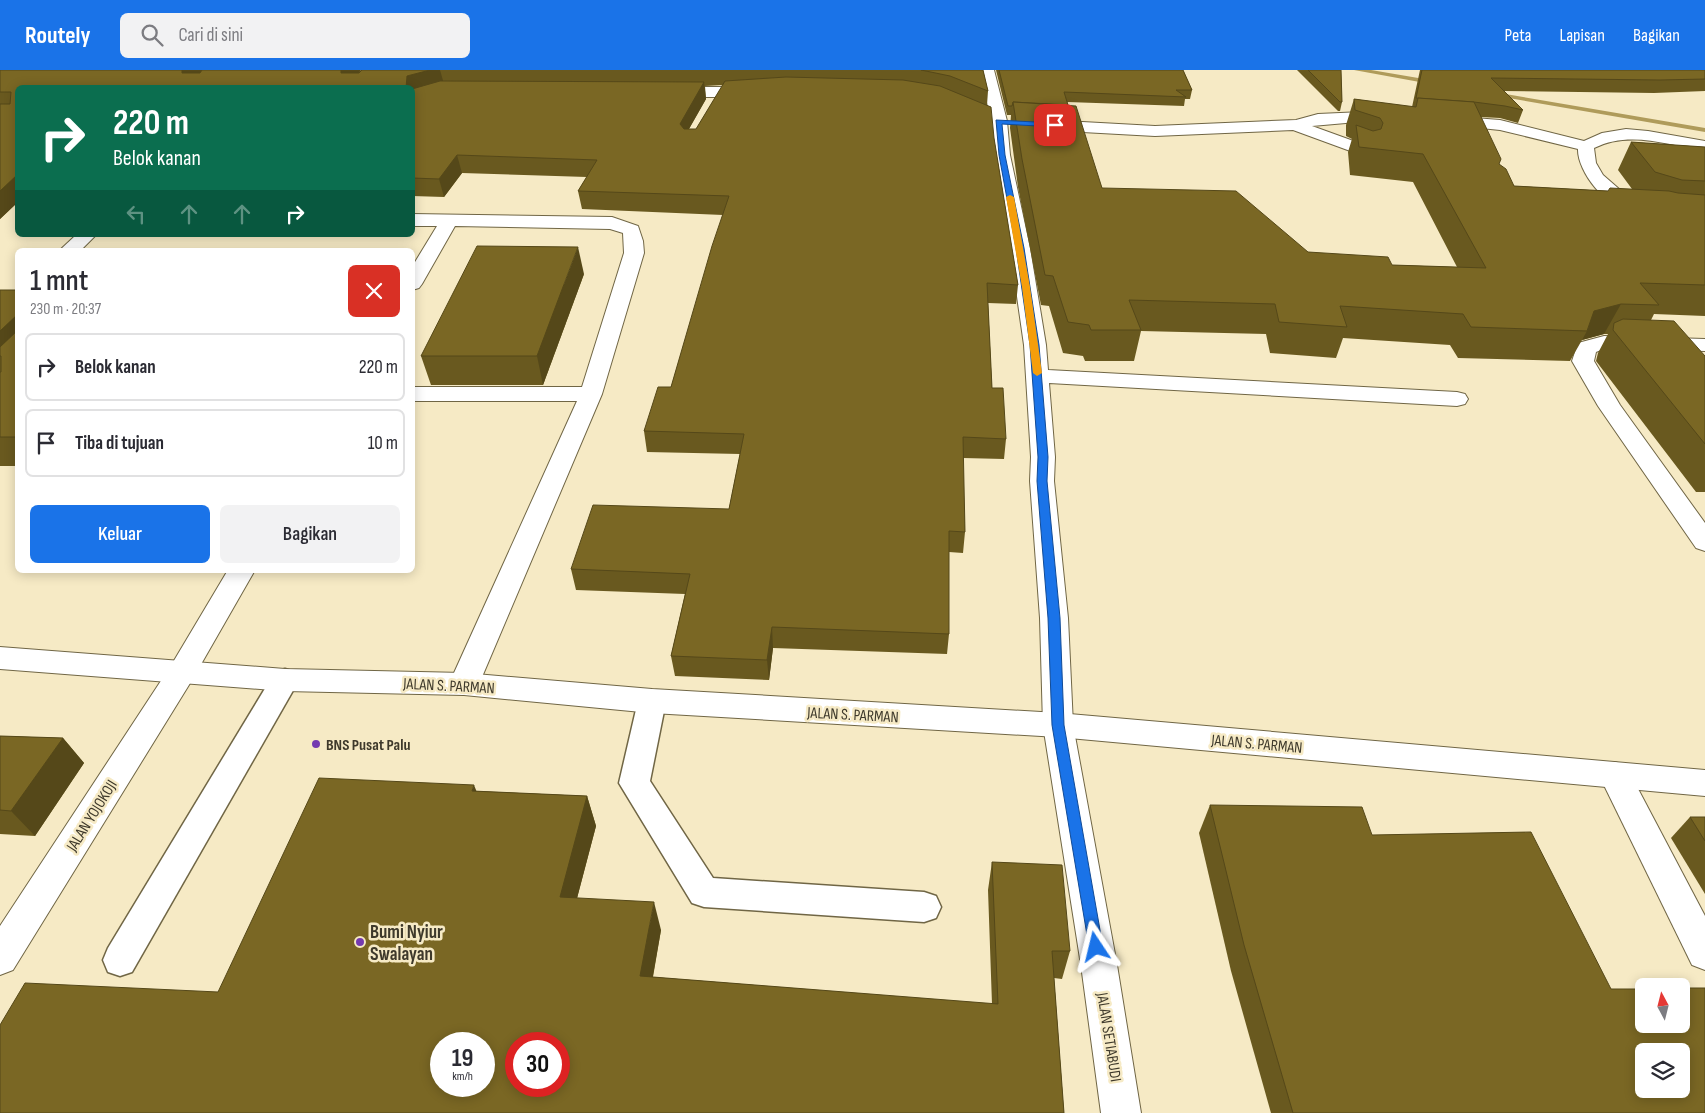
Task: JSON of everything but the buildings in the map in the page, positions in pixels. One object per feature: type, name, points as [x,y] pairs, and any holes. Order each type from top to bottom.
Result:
[{"type":"street","name":"JALAN SETIABUDI","points":[[987,73],[1006,120],[1002,155],[1020,248],[1035,345],[1043,457],[1042,481],[1054,618],[1058,725],[1122,1113]]},
{"type":"street","points":[[655,92],[720,92],[771,88]]},
{"type":"street","points":[[713,107],[720,92]]},
{"type":"street","points":[[1006,120],[1155,131],[1295,125],[1318,119],[1338,117],[1400,117]]},
{"type":"street","points":[[1436,120],[1500,125],[1586,146],[1604,137],[1617,134],[1634,134],[1705,146]]},
{"type":"street","points":[[1295,125],[1305,127],[1354,147]]},
{"type":"street","points":[[1586,146],[1585,155],[1596,176],[1606,189],[1625,202]]},
{"type":"street","points":[[1585,192],[1606,195],[1643,208]]},
{"type":"street","points":[[415,220],[612,223],[631,230],[634,241],[634,253],[591,394],[464,684]]},
{"type":"street","points":[[415,279],[449,221]]},
{"type":"street","points":[[72,248],[85,237]]},
{"type":"street","points":[[1705,345],[1604,342],[1586,348],[1583,361],[1609,406],[1705,542]]},
{"type":"street","points":[[1038,376],[1457,399]]},
{"type":"street","points":[[415,394],[591,394]]},
{"type":"street","name":"JALAN YOJOKOJI","points":[[0,958],[182,672],[240,573]]},
{"type":"street","name":"JALAN S. PARMAN","points":[[0,658],[285,680],[464,684],[652,701],[1058,725],[1705,783]]},
{"type":"street","points":[[1615,775],[1705,953]]},
{"type":"lane","points":[[120,960],[285,680]]},
{"type":"lane","points":[[652,701],[634,784],[670,836],[704,892],[924,907]]},
{"type":"waterway","points":[[1358,70],[1436,83]]},
{"type":"waterway","points":[[1491,93],[1705,130]]},
{"type":"slow traffic","points":[[1010,197],[1035,345],[1037,373]]},
{"type":"place","name":"BNS Pusat Palu","points":[[316,744]]},
{"type":"place","name":"Bumi Nyiur Swalayan","points":[[360,942]]},
{"type":"route","points":[[1055,125],[999,121],[1002,155],[1020,248],[1035,345],[1043,457],[1042,481],[1054,618],[1058,725],[1096,947]]}]
